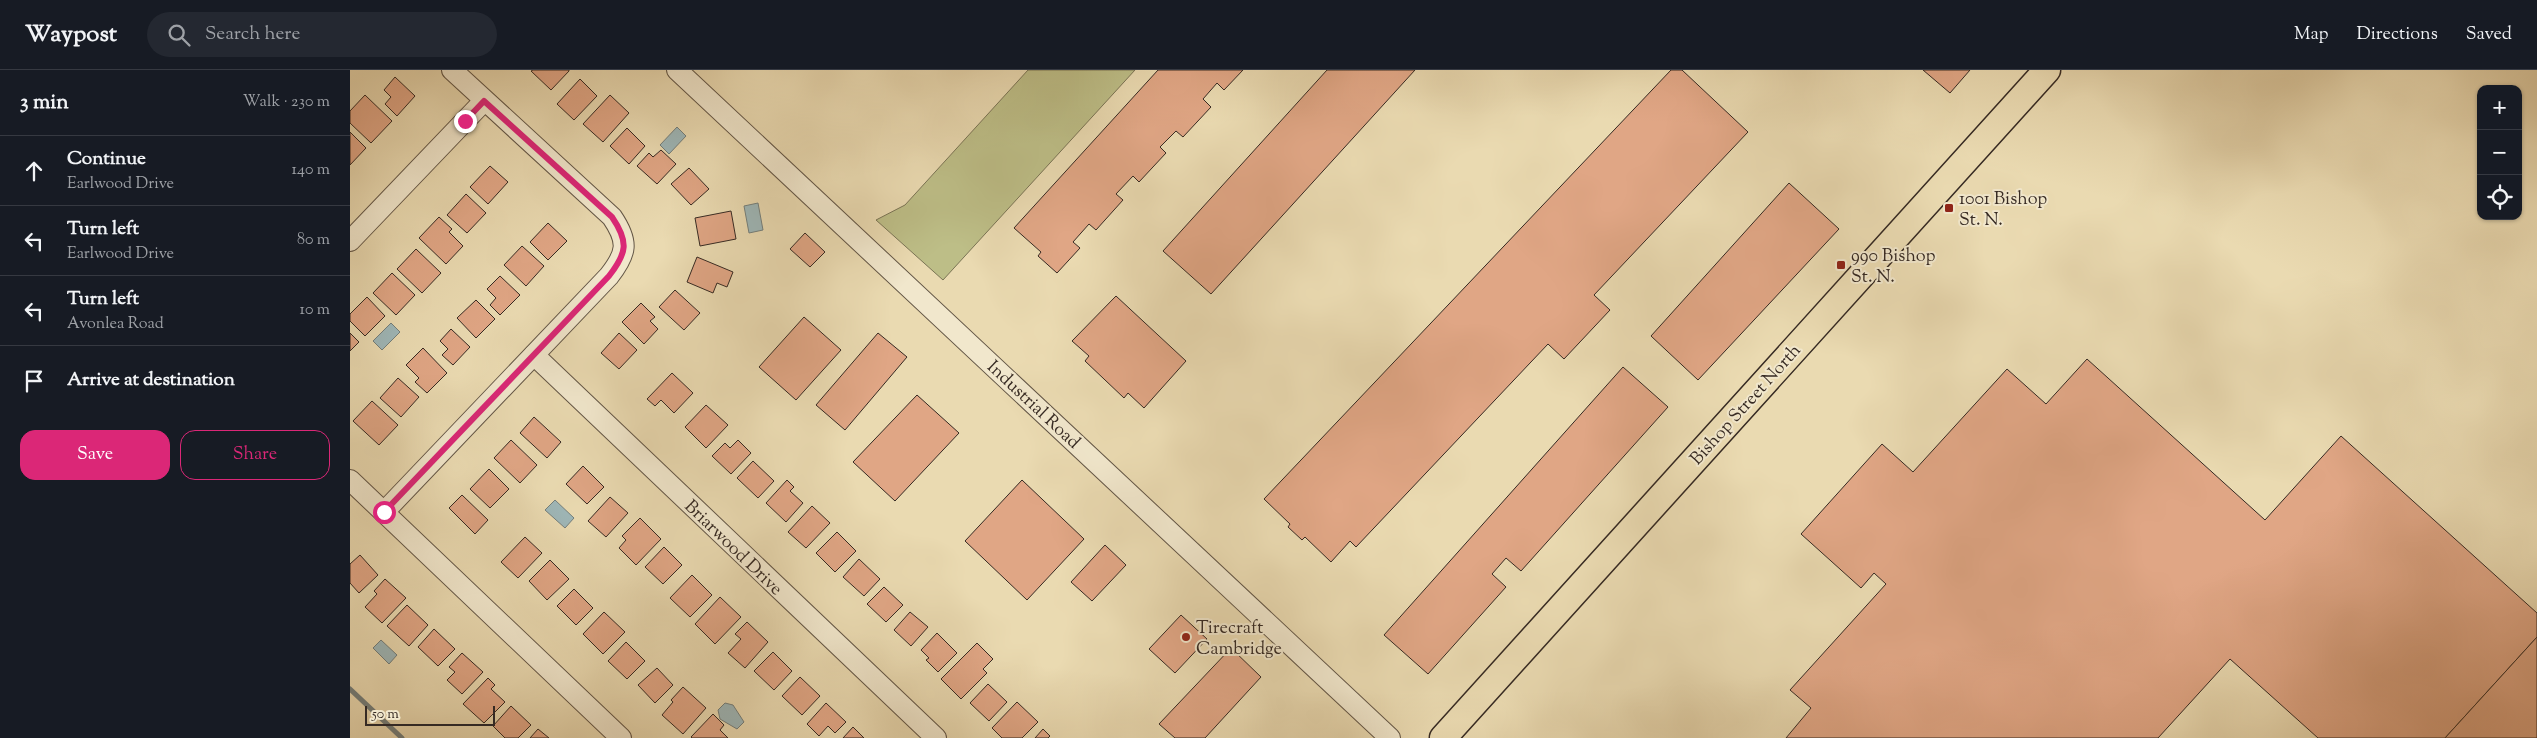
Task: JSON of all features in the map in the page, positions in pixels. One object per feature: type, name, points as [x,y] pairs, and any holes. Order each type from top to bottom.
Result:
[{"type":"main road","name":"Bishop Street North","points":[[1443,738],[2047,70]]},
{"type":"street","points":[[384,512],[609,276],[621,260],[625,246],[621,230],[612,217],[452,70]]},
{"type":"street","name":"Industrial Road","points":[[677,70],[1390,738]]},
{"type":"street","points":[[350,241],[484,101]]},
{"type":"street","name":"Briarwood Drive","points":[[534,355],[936,738]]},
{"type":"street","points":[[350,480],[621,738]]},
{"type":"green space","points":[[1028,70],[1135,70],[943,280],[876,220],[905,205]]},
{"type":"water","points":[[677,127],[686,136],[669,154],[660,145]]},
{"type":"water","points":[[758,203],[763,230],[749,233],[744,206]]},
{"type":"water","points":[[391,323],[400,332],[382,350],[373,341]]},
{"type":"water","points":[[555,500],[574,518],[565,528],[545,510]]},
{"type":"water","points":[[381,640],[397,655],[389,664],[373,648]]},
{"type":"water","points":[[725,703],[733,705],[744,722],[737,729],[720,719],[718,710]]},
{"type":"building","points":[[1158,70],[1243,70],[1224,90],[1217,83],[1203,99],[1211,107],[1183,137],[1176,131],[1160,147],[1166,153],[1139,182],[1133,176],[1116,194],[1123,200],[1096,230],[1089,224],[1073,242],[1080,248],[1057,273],[1038,256],[1041,252],[1014,228]]},
{"type":"building","points":[[1327,70],[1415,70],[1211,294],[1163,251]]},
{"type":"building","points":[[1671,70],[1682,70],[1748,132],[1594,295],[1610,310],[1564,359],[1548,344],[1356,547],[1350,541],[1331,562],[1305,537],[1302,540],[1288,527],[1290,524],[1264,499]]},
{"type":"building","points":[[1923,70],[1970,70],[1950,93]]},
{"type":"building","points":[[531,71],[569,71],[551,90]]},
{"type":"building","points":[[395,77],[415,96],[397,116],[385,104],[391,97],[384,90]]},
{"type":"building","points":[[580,79],[597,96],[574,120],[557,104]]},
{"type":"building","points":[[365,95],[392,121],[371,143],[350,123],[350,111]]},
{"type":"building","points":[[610,95],[629,113],[603,142],[583,124]]},
{"type":"building","points":[[627,128],[645,146],[629,164],[610,146]]},
{"type":"building","points":[[350,132],[366,148],[350,165]]},
{"type":"building","points":[[661,150],[676,164],[657,184],[637,166],[649,153],[653,157]]},
{"type":"building","points":[[490,166],[508,182],[488,204],[470,187]]},
{"type":"building","points":[[689,168],[709,189],[691,205],[671,184]]},
{"type":"building","points":[[1789,183],[1839,229],[1698,380],[1651,336]]},
{"type":"building","points":[[466,194],[486,213],[467,233],[447,215]]},
{"type":"building","points":[[731,211],[736,239],[700,246],[695,218]]},
{"type":"building","points":[[439,217],[452,229],[449,232],[463,246],[446,264],[419,238]]},
{"type":"building","points":[[548,223],[567,241],[548,260],[530,242]]},
{"type":"building","points":[[805,233],[825,252],[810,267],[790,249]]},
{"type":"building","points":[[522,246],[544,266],[526,286],[504,265]]},
{"type":"building","points":[[416,249],[441,273],[422,293],[397,269]]},
{"type":"building","points":[[697,257],[733,272],[727,287],[717,283],[713,293],[687,282]]},
{"type":"building","points":[[392,273],[415,295],[396,315],[373,293]]},
{"type":"building","points":[[500,276],[520,295],[500,315],[490,305],[496,298],[487,289]]},
{"type":"building","points":[[675,290],[700,313],[684,330],[659,307]]},
{"type":"building","points":[[1116,296],[1186,361],[1144,408],[1128,393],[1124,398],[1085,361],[1089,356],[1072,341]]},
{"type":"building","points":[[367,297],[385,316],[365,336],[350,321],[350,314]]},
{"type":"building","points":[[476,300],[495,319],[476,338],[457,318]]},
{"type":"building","points":[[641,303],[655,317],[650,321],[658,329],[644,344],[622,322]]},
{"type":"building","points":[[804,317],[841,350],[796,400],[759,367]]},
{"type":"building","points":[[451,329],[470,347],[453,365],[442,355],[448,349],[440,341]]},
{"type":"building","points":[[350,333],[359,342],[350,351]]},
{"type":"building","points":[[619,333],[637,350],[619,369],[601,353]]},
{"type":"building","points":[[878,333],[907,357],[845,430],[816,405]]},
{"type":"building","points":[[423,348],[447,373],[427,393],[415,382],[419,378],[406,365]]},
{"type":"building","points":[[2087,359],[2265,520],[2341,436],[2537,613],[2537,637],[2445,738],[2318,738],[2230,659],[2158,738],[1786,738],[1811,708],[1790,690],[1886,584],[1874,573],[1861,588],[1801,534],[1882,444],[1913,472],[2007,369],[2046,404]]},
{"type":"building","points":[[1623,367],[1668,407],[1521,571],[1506,558],[1492,574],[1506,587],[1428,674],[1384,635]]},
{"type":"building","points":[[672,373],[693,393],[674,413],[661,400],[655,406],[647,399]]},
{"type":"building","points":[[398,378],[419,397],[401,417],[380,398]]},
{"type":"building","points":[[917,395],[959,433],[895,501],[853,462]]},
{"type":"building","points":[[372,401],[398,425],[379,445],[353,421]]},
{"type":"building","points":[[706,405],[728,425],[706,448],[685,427]]},
{"type":"building","points":[[534,417],[561,442],[547,458],[520,433]]},
{"type":"building","points":[[511,440],[537,465],[520,483],[494,458]]},
{"type":"building","points":[[738,440],[751,453],[731,474],[712,456],[725,443],[730,448]]},
{"type":"building","points":[[753,461],[774,481],[758,498],[737,478]]},
{"type":"building","points":[[583,466],[604,487],[587,504],[566,484]]},
{"type":"building","points":[[489,469],[509,489],[490,508],[470,489]]},
{"type":"building","points":[[787,480],[794,487],[790,491],[803,503],[786,522],[766,503]]},
{"type":"building","points":[[1022,480],[1084,539],[1027,600],[965,541]]},
{"type":"building","points":[[462,495],[488,520],[475,534],[449,508]]},
{"type":"building","points":[[610,497],[628,513],[606,537],[588,521]]},
{"type":"building","points":[[812,506],[830,523],[806,548],[788,532]]},
{"type":"building","points":[[640,518],[661,539],[636,565],[619,548],[626,540],[622,536]]},
{"type":"building","points":[[837,532],[856,551],[835,572],[816,553]]},
{"type":"building","points":[[525,537],[542,553],[518,578],[501,562]]},
{"type":"building","points":[[1105,545],[1126,565],[1092,601],[1071,582]]},
{"type":"building","points":[[664,547],[682,565],[663,584],[645,567]]},
{"type":"building","points":[[360,555],[378,575],[359,593],[350,583],[350,564]]},
{"type":"building","points":[[859,559],[880,579],[864,596],[843,577]]},
{"type":"building","points":[[550,560],[569,579],[547,600],[529,581]]},
{"type":"building","points":[[692,575],[712,595],[690,617],[670,598]]},
{"type":"building","points":[[385,579],[406,598],[382,623],[365,607],[377,594],[374,591]]},
{"type":"building","points":[[884,587],[903,605],[886,622],[867,604]]},
{"type":"building","points":[[574,589],[593,608],[576,625],[557,606]]},
{"type":"building","points":[[720,597],[741,617],[715,644],[695,624]]},
{"type":"building","points":[[407,605],[428,625],[409,646],[387,626]]},
{"type":"building","points":[[604,612],[625,632],[603,654],[583,634]]},
{"type":"building","points":[[910,612],[928,627],[911,646],[894,630]]},
{"type":"building","points":[[1181,615],[1207,639],[1175,673],[1149,649]]},
{"type":"building","points":[[747,622],[768,642],[745,668],[728,653],[741,639],[735,634]]},
{"type":"building","points":[[434,629],[455,649],[438,666],[418,647]]},
{"type":"building","points":[[937,633],[957,653],[938,672],[926,660],[929,658],[921,650]]},
{"type":"building","points":[[2537,637],[2537,738],[2445,738]]},
{"type":"building","points":[[626,642],[645,661],[627,679],[608,661]]},
{"type":"building","points":[[977,643],[993,659],[983,669],[987,673],[961,699],[941,679]]},
{"type":"building","points":[[1231,648],[1261,677],[1205,738],[1175,738],[1159,724]]},
{"type":"building","points":[[773,652],[792,671],[774,690],[754,671]]},
{"type":"building","points":[[462,653],[483,672],[462,694],[447,680],[455,672],[449,667]]},
{"type":"building","points":[[657,668],[673,685],[655,703],[638,685]]},
{"type":"building","points":[[800,677],[820,696],[802,715],[782,696]]},
{"type":"building","points":[[488,678],[495,685],[491,689],[505,702],[484,723],[463,704]]},
{"type":"building","points":[[988,684],[1007,702],[989,721],[970,703]]},
{"type":"building","points":[[683,687],[706,708],[683,734],[662,715],[673,702],[671,700]]},
{"type":"building","points":[[1017,702],[1038,722],[1022,738],[1002,738],[992,728]]},
{"type":"building","points":[[826,703],[846,722],[835,733],[828,726],[819,736],[807,724]]},
{"type":"building","points":[[511,706],[531,725],[518,738],[505,738],[493,726]]},
{"type":"building","points":[[713,714],[724,725],[720,730],[728,738],[692,738],[691,737]]},
{"type":"building","points":[[853,727],[864,738],[843,738]]},
{"type":"building","points":[[538,729],[549,738],[530,738]]},
{"type":"building","points":[[1043,729],[1050,736],[1048,738],[1035,738]]},
{"type":"waterway","points":[[350,689],[402,738]]},
{"type":"place","name":"1001 Bishop St. N.","points":[[1949,208]]},
{"type":"place","name":"990 Bishop St. N.","points":[[1841,265]]},
{"type":"place","name":"Tirecraft Cambridge","points":[[1186,637]]},
{"type":"route","points":[[384,512],[609,276],[621,260],[625,246],[621,230],[612,217],[484,101],[465,121]]}]
